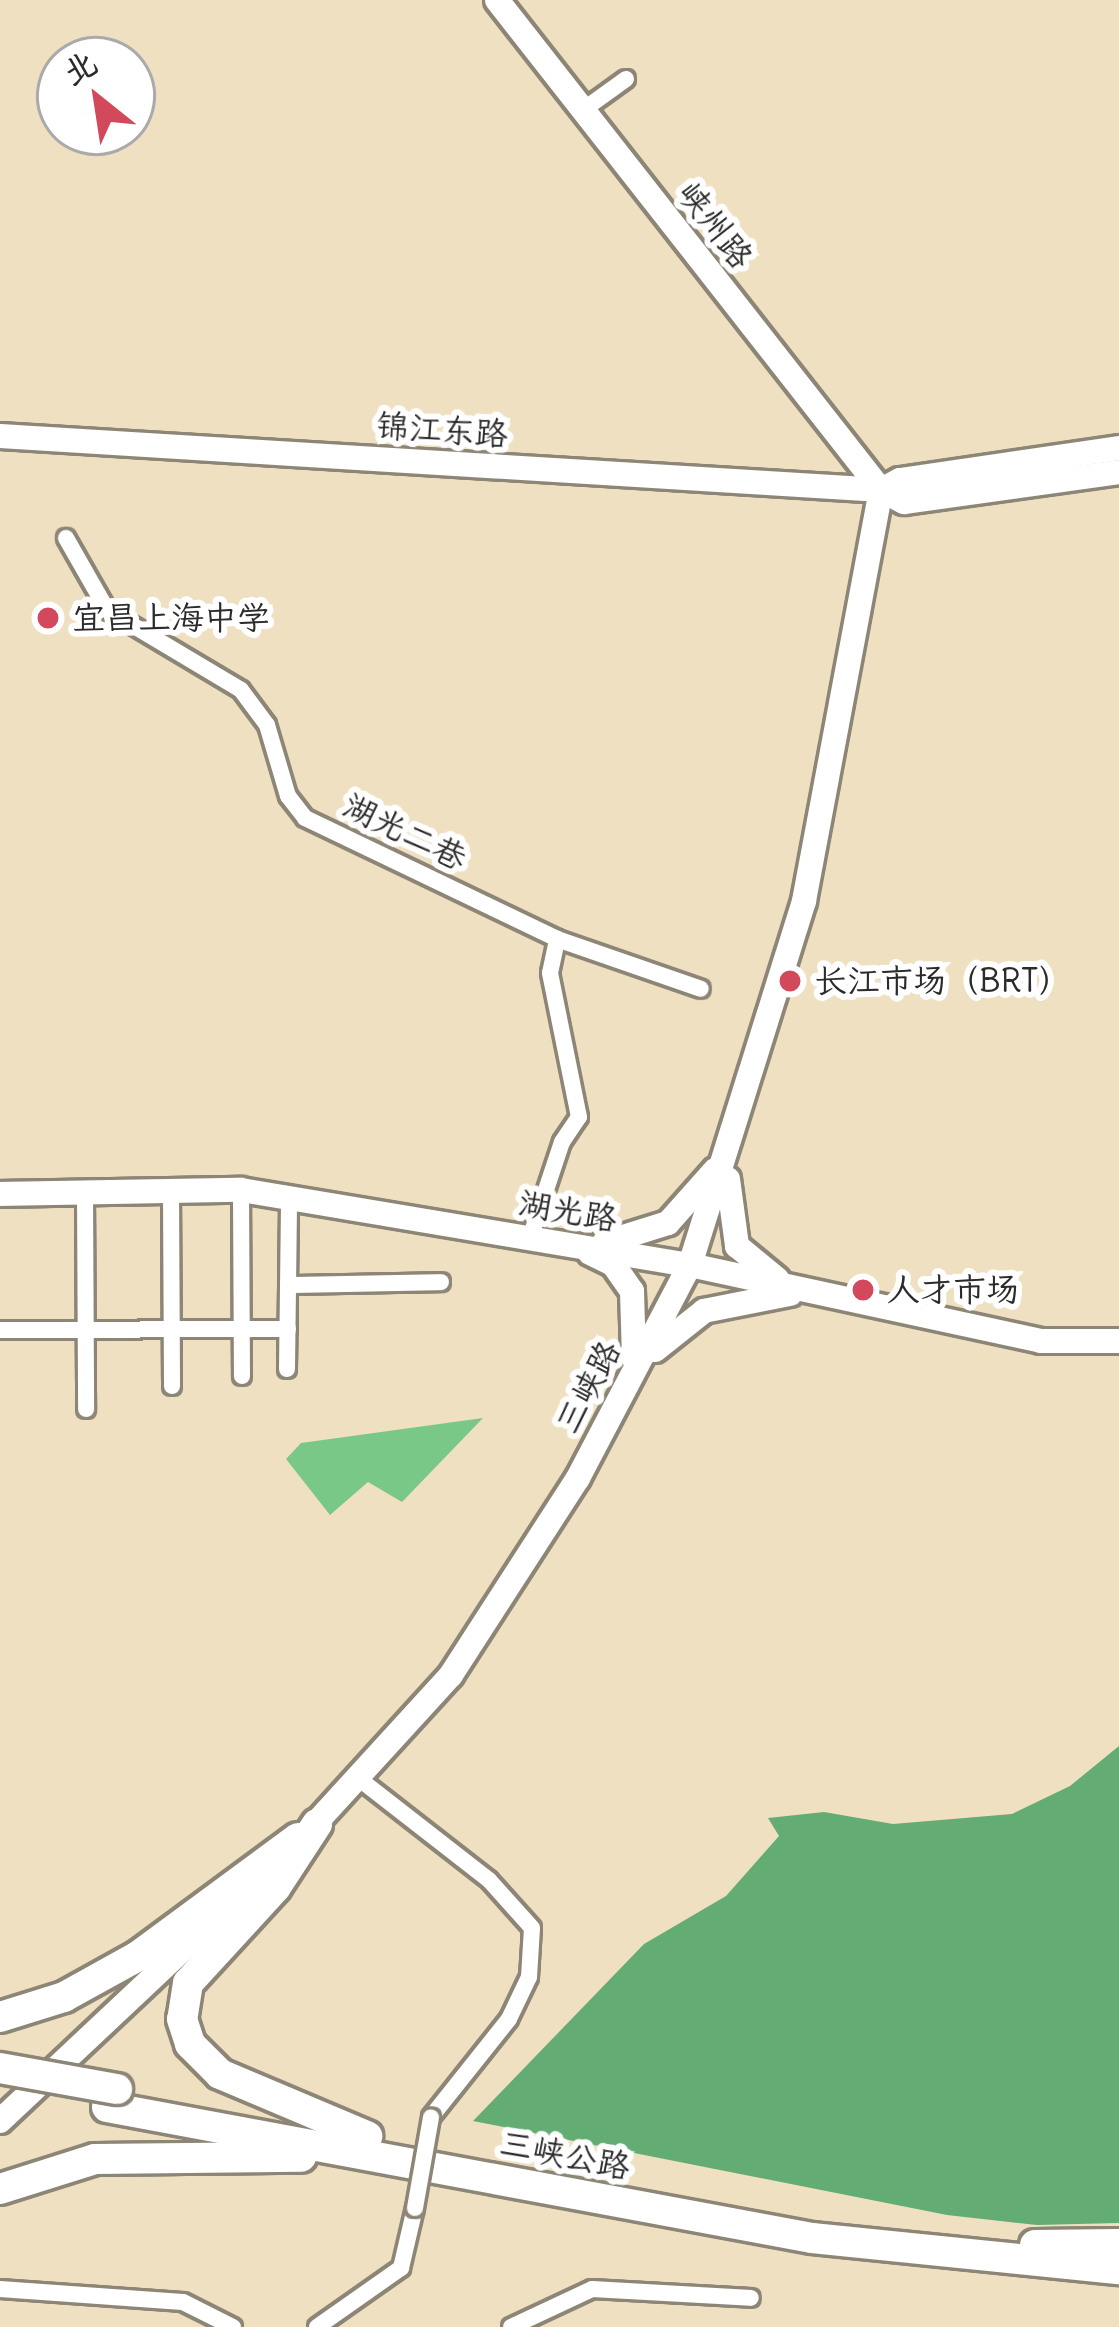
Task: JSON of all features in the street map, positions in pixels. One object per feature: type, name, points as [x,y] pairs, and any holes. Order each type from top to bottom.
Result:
[{"type":"highway","points":[[0,2017],[64,1997],[138,1956],[316,1824]]},
{"type":"highway","points":[[316,1824],[276,1887],[188,1983],[182,2018],[190,2044],[220,2074],[363,2146]]},
{"type":"highway","name":"三峡公路","points":[[0,2068],[112,2098],[812,2238],[1119,2269]]},
{"type":"highway","name":"三峡公路","points":[[0,2086],[112,2098]]},
{"type":"highway","points":[[0,2188],[94,2159],[363,2146]]},
{"type":"highway","name":"三峡公路","points":[[363,2146],[842,2223],[1048,2246],[1119,2244]]},
{"type":"main road","name":"峡州路","points":[[497,0],[881,490]]},
{"type":"main road","name":"锦江东路","points":[[0,436],[881,490]]},
{"type":"main road","points":[[881,490],[900,480],[1119,448]]},
{"type":"main road","points":[[881,490],[904,502],[1119,472]]},
{"type":"main road","name":"三峡路","points":[[0,2121],[316,1824],[451,1675],[578,1478],[689,1265],[731,1147],[804,901],[881,490]]},
{"type":"main road","points":[[578,1246],[631,1240],[668,1223],[731,1147]]},
{"type":"main road","points":[[731,1147],[726,1207],[737,1246],[765,1275],[812,1292]]},
{"type":"main road","name":"湖光路","points":[[0,1194],[241,1190],[689,1265],[1041,1341],[1119,1341]]},
{"type":"main road","points":[[578,1246],[613,1264],[632,1291],[633,1373]]},
{"type":"main road","points":[[633,1373],[704,1311],[812,1292]]},
{"type":"street","points":[[583,110],[626,79]]},
{"type":"street","name":"湖光二巷","points":[[66,538],[107,610],[241,690],[266,725],[288,796],[305,818],[557,939],[700,989]]},
{"type":"street","points":[[530,1238],[562,1142],[579,1117],[550,973],[557,939]]},
{"type":"street","points":[[241,1190],[242,1376]]},
{"type":"street","points":[[171,1191],[172,1386]]},
{"type":"street","points":[[86,1192],[86,1409]]},
{"type":"street","points":[[287,1370],[289,1198]]},
{"type":"street","points":[[288,1285],[442,1282]]},
{"type":"street","points":[[0,1330],[288,1329]]},
{"type":"street","points":[[317,2327],[400,2268],[431,2117],[509,2020],[529,1977],[532,1928],[489,1880],[358,1778]]},
{"type":"street","points":[[0,2289],[183,2302],[233,2327]]},
{"type":"street","points":[[511,2327],[592,2289],[751,2298]]},
{"type":"green space","points":[[483,1418],[402,1502],[368,1482],[330,1515],[286,1459],[301,1443]]},
{"type":"green space","points":[[1119,1746],[1119,2223],[1037,2225],[947,2215],[473,2121],[644,1944],[726,1896],[779,1836],[768,1818],[824,1812],[893,1824],[1012,1814],[1070,1786]]},
{"type":"place","name":"宜昌上海中学","points":[[48,618]]},
{"type":"place","name":"长江市场（BRT）","points":[[790,981]]},
{"type":"place","name":"人才市场","points":[[863,1290]]}]
